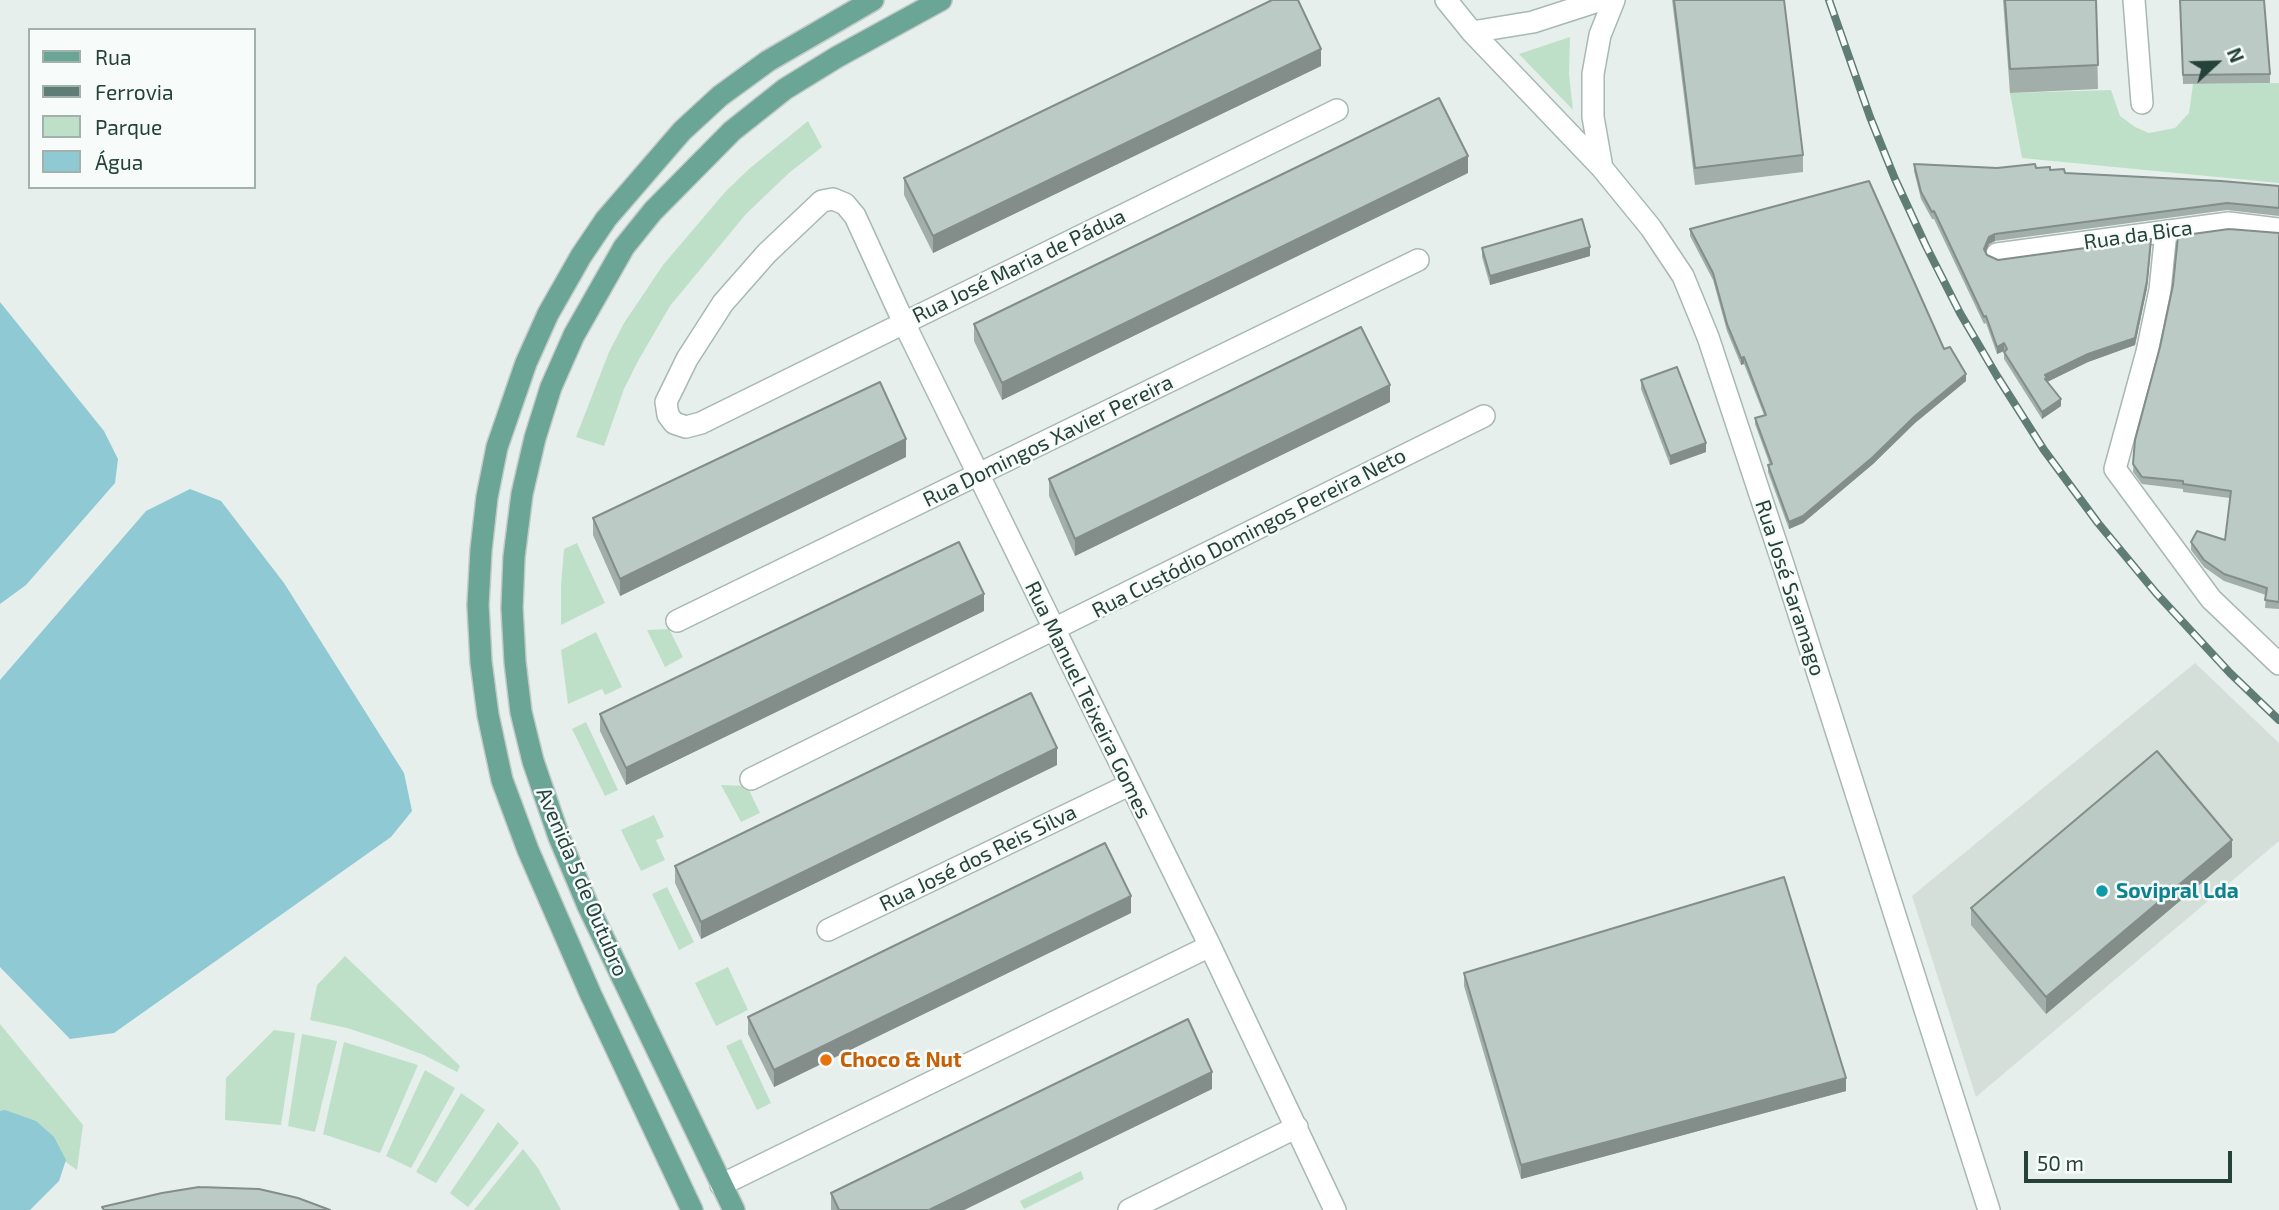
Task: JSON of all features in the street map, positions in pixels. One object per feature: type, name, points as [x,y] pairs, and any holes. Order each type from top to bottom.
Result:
[{"type":"main road","name":"Avenida 5 de Outubro","points":[[692,1210],[586,983],[528,850],[502,780],[488,715],[479,617],[481,550],[487,497],[497,447],[526,363],[561,291],[606,219],[682,131],[720,96],[768,61],[873,0]]},
{"type":"main road","name":"Avenida 5 de Outubro","points":[[734,1210],[588,906],[559,837],[533,761],[521,712],[514,662],[514,557],[522,494],[535,438],[551,387],[574,335],[624,247],[653,211],[732,131],[785,89],[941,0]]},
{"type":"street","name":"Rua José Saramago","points":[[1446,0],[1472,32],[1602,168],[1651,228],[1683,276],[1708,337],[1787,577],[1989,1210]]},
{"type":"street","points":[[1472,32],[1533,22],[1601,0]]},
{"type":"street","points":[[1602,168],[1593,117],[1593,74],[1600,35],[1614,0]]},
{"type":"street","points":[[2134,0],[2142,103]]},
{"type":"street","name":"Rua José Maria de Pádua","points":[[701,423],[1336,110]]},
{"type":"street","name":"Rua Manuel Teixeira Gomes","points":[[701,423],[686,427],[674,423],[667,415],[666,402],[687,359],[723,303],[766,253],[822,201],[833,199],[845,204],[855,216],[904,323],[1210,946],[1335,1210]]},
{"type":"street","name":"Rua da Bica","points":[[1997,254],[2229,223],[2279,229]]},
{"type":"street","points":[[2166,231],[2160,290],[2147,352],[2115,469],[2211,599],[2279,664]]},
{"type":"street","name":"Rua Domingos Xavier Pereira","points":[[677,621],[1418,260]]},
{"type":"street","name":"Rua Custódio Domingos Pereira Neto","points":[[751,779],[1484,416]]},
{"type":"street","name":"Rua José dos Reis Silva","points":[[828,930],[1129,785]]},
{"type":"street","points":[[721,1185],[1210,946]]},
{"type":"street","points":[[1129,1210],[1297,1127]]},
{"type":"shaded area","points":[[2195,663],[2279,743],[2279,841],[1976,1097],[1912,896]]},
{"type":"green space","points":[[1570,37],[1569,74],[1573,110],[1519,54]]},
{"type":"green space","points":[[2279,83],[2279,183],[2022,158],[2010,93],[2111,90],[2120,116],[2149,133],[2175,128],[2189,113],[2193,84]]},
{"type":"green space","points":[[808,121],[822,147],[789,173],[746,214],[670,306],[624,389],[604,446],[576,437],[609,352],[624,323],[663,265],[726,191]]},
{"type":"green space","points":[[577,543],[605,603],[561,625],[564,549]]},
{"type":"green space","points":[[669,629],[683,657],[665,667],[647,630]]},
{"type":"green space","points":[[596,632],[622,687],[605,695],[602,689],[568,704],[561,650]]},
{"type":"green space","points":[[586,722],[618,790],[605,796],[572,729]]},
{"type":"green space","points":[[721,785],[747,786],[760,813],[741,822]]},
{"type":"green space","points":[[654,815],[664,837],[656,840],[665,860],[641,871],[621,830]]},
{"type":"green space","points":[[667,887],[694,942],[679,950],[652,894]]},
{"type":"green space","points":[[345,956],[460,1066],[457,1072],[424,1055],[384,1040],[310,1020],[317,985]]},
{"type":"green space","points":[[728,967],[748,1010],[716,1026],[695,983]]},
{"type":"green space","points":[[0,1024],[83,1125],[77,1170],[0,1115]]},
{"type":"green space","points":[[274,1030],[295,1033],[281,1125],[225,1120],[226,1078]]},
{"type":"green space","points":[[302,1034],[337,1041],[315,1132],[288,1126]]},
{"type":"green space","points":[[741,1039],[771,1103],[757,1110],[726,1046]]},
{"type":"green space","points":[[344,1042],[418,1065],[380,1153],[323,1134]]},
{"type":"green space","points":[[425,1070],[455,1088],[411,1168],[386,1156]]},
{"type":"green space","points":[[461,1093],[485,1110],[436,1183],[416,1172]]},
{"type":"green space","points":[[498,1122],[519,1143],[468,1207],[450,1193]]},
{"type":"green space","points":[[523,1149],[538,1168],[561,1210],[474,1210]]},
{"type":"green space","points":[[1081,1171],[1084,1179],[1024,1209],[1020,1201]]},
{"type":"water","points":[[0,302],[104,431],[118,459],[115,483],[26,585],[0,604]]},
{"type":"water","points":[[190,489],[221,501],[284,583],[404,773],[412,811],[391,837],[114,1033],[70,1039],[0,967],[0,680],[146,511]]},
{"type":"water","points":[[5,1110],[36,1121],[54,1137],[66,1160],[59,1181],[30,1210],[0,1210],[0,1111]]},
{"type":"building","points":[[1272,0],[1298,0],[1321,49],[933,236],[904,178]]},
{"type":"building","points":[[1674,0],[1784,0],[1803,155],[1695,168]]},
{"type":"building","points":[[2005,0],[2096,0],[2098,65],[2010,69]]},
{"type":"building","points":[[2180,0],[2264,0],[2270,74],[2183,75]]},
{"type":"building","points":[[1439,98],[1468,156],[1002,383],[974,324]]},
{"type":"building","points":[[1914,164],[1997,168],[2035,164],[2036,168],[2064,169],[2065,173],[2279,186],[2279,208],[2227,203],[1995,234],[1989,237],[1984,249],[1987,255],[1998,260],[2151,239],[2147,281],[2135,338],[2088,354],[2045,375],[2045,379],[2061,399],[2042,412],[2004,352],[2007,349],[2004,343],[1997,347],[1986,316],[1984,317],[1934,211],[1932,212],[1921,192]]},
{"type":"building","points":[[1869,181],[1944,349],[1950,347],[1966,374],[1803,516],[1789,522],[1768,465],[1772,464],[1755,418],[1766,415],[1744,357],[1741,358],[1727,324],[1713,273],[1690,229]]},
{"type":"building","points":[[1582,219],[1590,247],[1490,276],[1482,248]]},
{"type":"building","points":[[2229,229],[2279,233],[2279,602],[2265,600],[2267,588],[2224,574],[2204,560],[2191,542],[2197,531],[2225,540],[2231,491],[2183,484],[2183,481],[2142,477],[2133,464],[2135,440],[2160,347],[2173,285],[2178,236]]},
{"type":"building","points":[[1361,327],[1390,385],[1075,539],[1049,479]]},
{"type":"building","points":[[1677,367],[1706,443],[1670,456],[1641,380]]},
{"type":"building","points":[[880,382],[906,439],[620,579],[593,518]]},
{"type":"building","points":[[959,542],[984,594],[626,768],[600,714]]},
{"type":"building","points":[[1031,693],[1057,748],[701,922],[675,866]]},
{"type":"building","name":"Sovipral Lda","points":[[2157,751],[2232,840],[2046,997],[1971,908]]},
{"type":"building","points":[[1105,843],[1131,896],[774,1070],[748,1017]]},
{"type":"building","points":[[1784,877],[1846,1078],[1521,1165],[1464,973]]},
{"type":"building","points":[[1188,1019],[1212,1072],[929,1210],[839,1210],[831,1193]]},
{"type":"building","points":[[199,1187],[259,1189],[298,1198],[330,1210],[104,1210],[102,1207]]},
{"type":"railway","points":[[1829,0],[1895,179],[1960,313],[1997,376],[2044,450],[2098,523],[2156,593],[2230,673],[2279,720]]},
{"type":"place","name":"Sovipral Lda","points":[[2102,891]]},
{"type":"place","name":"Choco & Nut","points":[[826,1060]]}]
